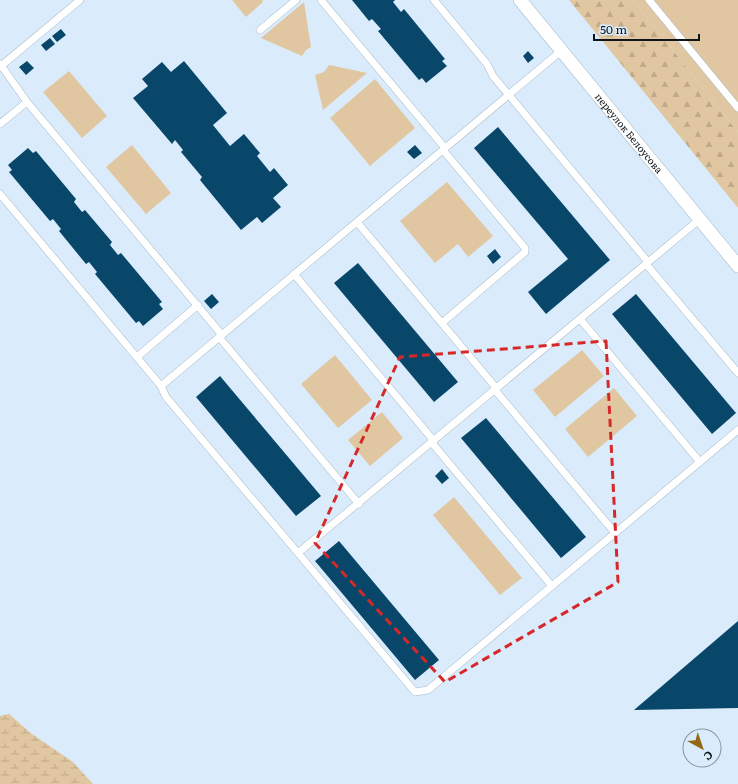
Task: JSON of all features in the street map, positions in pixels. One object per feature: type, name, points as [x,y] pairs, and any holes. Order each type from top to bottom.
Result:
[{"type":"street","name":"переулок Белоусова","points":[[523,1],[561,51],[738,266]]},
{"type":"lane","points":[[260,30],[296,0]]},
{"type":"lane","points":[[321,0],[525,248],[526,252],[442,323]]},
{"type":"lane","points":[[434,0],[487,64],[493,76],[738,373]]},
{"type":"lane","points":[[649,0],[738,108]]},
{"type":"lane","points":[[76,1],[1,65],[27,102],[198,305],[221,336],[359,504]]},
{"type":"lane","points":[[161,386],[561,51]]},
{"type":"lane","points":[[0,124],[27,102]]},
{"type":"lane","points":[[0,194],[161,386],[166,397],[415,692],[428,690],[738,430]]},
{"type":"lane","points":[[298,553],[359,504],[700,219]]},
{"type":"lane","points":[[357,222],[615,533]]},
{"type":"lane","points":[[294,274],[552,586]]},
{"type":"lane","points":[[137,357],[198,305]]},
{"type":"lane","points":[[580,319],[700,462]]},
{"type":"highlighted area","points":[[606,341],[618,582],[445,682],[315,543],[400,357]]},
{"type":"green space","points":[[232,0],[262,0],[263,2],[246,17]]},
{"type":"green space","points":[[569,0],[633,0],[738,132],[738,208]]},
{"type":"green space","points":[[633,0],[738,0],[738,132]]},
{"type":"green space","points":[[304,2],[311,47],[306,50],[302,56],[261,38]]},
{"type":"green space","points":[[329,65],[367,73],[323,110],[315,75],[324,72]]},
{"type":"green space","points":[[69,71],[107,116],[82,138],[43,92]]},
{"type":"green space","points":[[375,79],[415,128],[370,166],[330,118]]},
{"type":"green space","points":[[132,145],[171,193],[146,214],[106,167]]},
{"type":"green space","points":[[447,182],[493,236],[468,257],[458,244],[435,263],[400,221]]},
{"type":"green space","points":[[582,350],[604,376],[555,417],[533,390]]},
{"type":"green space","points":[[335,355],[372,400],[338,428],[301,384]]},
{"type":"green space","points":[[614,388],[637,416],[588,457],[565,429]]},
{"type":"green space","points":[[382,412],[403,438],[370,466],[348,440]]},
{"type":"green space","points":[[454,497],[522,578],[500,595],[433,515]]},
{"type":"green space","points":[[9,714],[32,734],[73,762],[93,784],[0,784],[0,716]]},
{"type":"building","points":[[352,0],[395,0],[393,2],[401,12],[404,9],[445,59],[442,61],[447,66],[426,83],[422,78],[419,80],[378,31],[381,29],[372,19],[369,21]]},
{"type":"building","points":[[61,29],[66,35],[57,42],[52,36]]},
{"type":"building","points":[[50,38],[55,44],[46,51],[41,45]]},
{"type":"building","points":[[528,51],[534,58],[528,63],[523,56]]},
{"type":"building","points":[[27,61],[34,68],[26,75],[19,67]]},
{"type":"building","points":[[184,61],[227,113],[213,125],[230,146],[244,134],[260,153],[257,156],[270,172],[274,168],[288,185],[273,198],[281,207],[262,223],[257,217],[241,230],[200,180],[202,177],[181,152],[183,150],[175,140],[172,144],[133,98],[148,86],[142,79],[162,62],[171,72]]},
{"type":"building","points":[[498,127],[610,260],[546,314],[528,292],[568,259],[474,148]]},
{"type":"building","points":[[415,145],[422,153],[414,159],[407,152]]},
{"type":"building","points":[[28,148],[33,153],[36,151],[76,199],[74,202],[82,212],[85,210],[112,242],[110,245],[118,255],[121,253],[162,302],[159,304],[163,309],[143,326],[139,321],[136,323],[95,274],[97,272],[89,262],[86,264],[59,231],[61,229],[53,219],[50,221],[9,172],[12,170],[8,165]]},
{"type":"building","points":[[495,249],[501,257],[493,264],[487,256]]},
{"type":"building","points":[[358,263],[458,382],[434,402],[334,283]]},
{"type":"building","points":[[212,294],[219,302],[211,309],[204,301]]},
{"type":"building","points":[[636,294],[736,413],[712,434],[612,314]]},
{"type":"building","points":[[220,376],[321,496],[296,516],[196,397]]},
{"type":"building","points":[[486,418],[586,537],[561,558],[461,438]]},
{"type":"building","points":[[442,469],[449,478],[442,484],[435,476]]},
{"type":"building","points":[[339,541],[439,660],[415,680],[315,561]]},
{"type":"building","points":[[738,621],[738,708],[634,710]]}]
